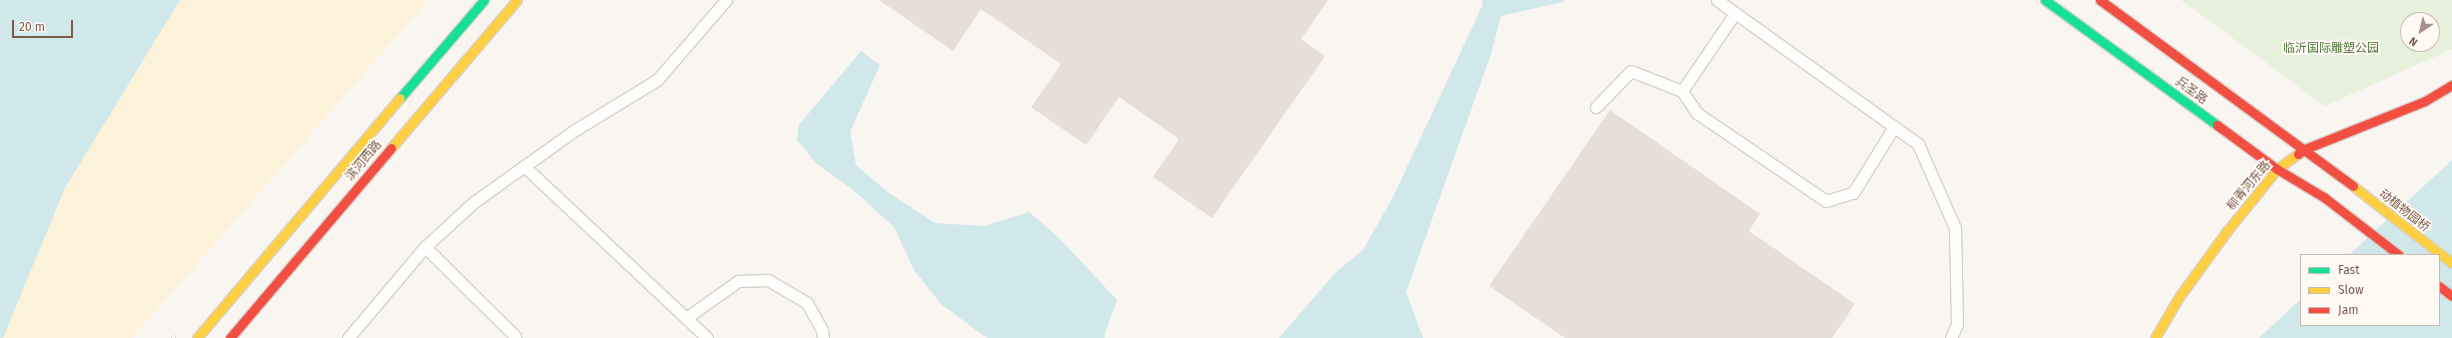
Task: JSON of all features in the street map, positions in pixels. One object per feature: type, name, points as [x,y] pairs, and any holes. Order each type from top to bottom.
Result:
[{"type":"main road","name":"滨河西路","points":[[197,338],[484,0]]},
{"type":"main road","name":"滨河西路","points":[[230,338],[517,0]]},
{"type":"main road","name":"兵圣路","points":[[2045,0],[2277,169],[2325,198],[2398,254]]},
{"type":"main road","name":"兵圣路","points":[[2100,0],[2305,149],[2340,177]]},
{"type":"main road","name":"柳青河东路","points":[[2155,338],[2179,297],[2227,231],[2277,169],[2305,149],[2425,101],[2452,85]]},
{"type":"main road","name":"动植物园桥","points":[[2340,177],[2452,263]]},
{"type":"main road","points":[[2440,287],[2452,296]]},
{"type":"lane","points":[[348,338],[425,247],[474,202],[575,130],[657,80],[726,0]]},
{"type":"lane","points":[[1717,0],[1918,144],[1955,228],[1957,324],[1951,338]]},
{"type":"lane","points":[[1682,91],[1735,13]]},
{"type":"lane","points":[[1596,107],[1631,71],[1682,91],[1697,113],[1826,201],[1853,193],[1894,127]]},
{"type":"lane","points":[[524,166],[708,338]]},
{"type":"lane","points":[[425,247],[515,336]]},
{"type":"lane","points":[[686,318],[738,281],[768,280],[807,303],[822,330],[823,338]]},
{"type":"green space","name":"临沂国际雕塑公园","points":[[2181,0],[2452,0],[2452,49],[2325,106]]},
{"type":"sand","points":[[180,0],[428,0],[132,338],[3,338],[65,188]]},
{"type":"water","points":[[0,0],[180,0],[65,188],[3,338],[0,338]]},
{"type":"water","points":[[1482,0],[1564,0],[1563,2],[1501,16],[1491,54],[1406,292],[1423,338],[1279,338],[1336,272],[1363,250],[1393,197],[1483,4]]},
{"type":"water","points":[[861,51],[880,65],[850,132],[856,165],[889,193],[935,223],[984,226],[1029,212],[1059,238],[1117,300],[1104,336],[1105,338],[988,338],[984,336],[941,304],[914,270],[894,227],[853,190],[816,163],[797,140],[799,125]]},
{"type":"water","points":[[2452,160],[2452,338],[2259,338],[2300,300],[2300,326],[2440,326],[2440,254],[2350,254]]},
{"type":"building","points":[[879,0],[1328,0],[1301,39],[1325,56],[1212,218],[1153,177],[1179,139],[1119,97],[1086,145],[1031,107],[1061,64],[981,9],[953,51]]},
{"type":"building","points":[[1610,110],[1760,214],[1749,231],[1855,304],[1832,338],[1565,338],[1489,286]]},
{"type":"traffic: fast","points":[[400,98],[484,0]]},
{"type":"traffic: fast","points":[[2045,0],[2217,125]]},
{"type":"traffic: slow","points":[[391,148],[517,0]]},
{"type":"traffic: slow","points":[[197,338],[400,98]]},
{"type":"traffic: slow","points":[[2155,338],[2179,297],[2227,231],[2277,169],[2298,154]]},
{"type":"traffic: slow","points":[[2353,186],[2452,263]]},
{"type":"traffic: jam","points":[[2100,0],[2353,186]]},
{"type":"traffic: jam","points":[[2298,154],[2305,149],[2425,101],[2452,85]]},
{"type":"traffic: jam","points":[[2217,125],[2277,169],[2325,198],[2398,254]]},
{"type":"traffic: jam","points":[[230,338],[391,148]]},
{"type":"traffic: jam","points":[[2440,287],[2452,296]]}]
